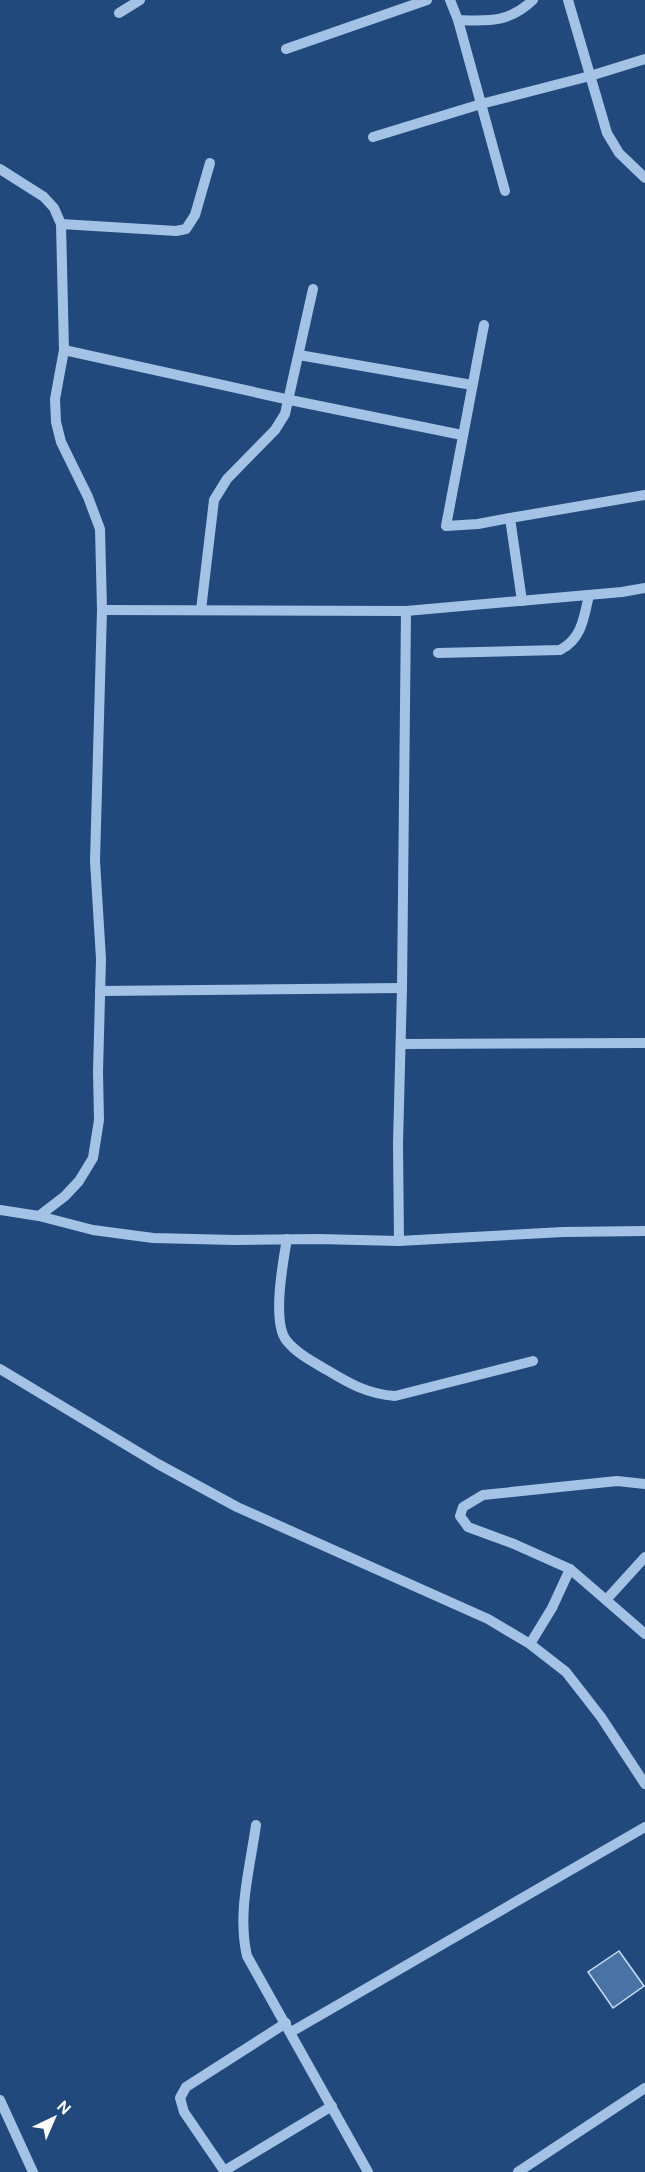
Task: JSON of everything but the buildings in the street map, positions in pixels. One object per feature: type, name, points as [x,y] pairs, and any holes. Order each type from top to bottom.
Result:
[{"type":"street","points":[[118,13],[140,0]]},
{"type":"street","points":[[286,50],[427,0]]},
{"type":"street","points":[[450,0],[458,20],[505,191]]},
{"type":"street","points":[[458,20],[498,20],[511,16],[533,0]]},
{"type":"street","points":[[568,0],[612,142],[645,178]]},
{"type":"street","points":[[373,137],[481,104],[590,76],[645,58]]},
{"type":"street","points":[[61,224],[176,231],[186,229],[195,215],[210,163]]},
{"type":"street","points":[[4,171],[44,197],[54,208],[61,224],[64,350],[55,399],[56,423],[61,442],[88,497],[100,529],[102,610],[95,861],[101,959],[99,1120],[93,1158],[79,1181],[65,1196],[39,1216]]},
{"type":"street","points":[[201,610],[214,500],[227,479],[275,430],[285,414],[290,400],[313,289]]},
{"type":"street","points":[[484,325],[446,526],[478,524],[645,495]]},
{"type":"street","points":[[64,350],[462,435]]},
{"type":"street","points":[[299,355],[472,386]]},
{"type":"street","points":[[510,519],[522,601]]},
{"type":"street","points":[[102,610],[406,611],[645,588]]},
{"type":"street","points":[[438,653],[560,650],[568,646],[581,628],[590,595]]},
{"type":"street","points":[[399,1241],[398,1144],[406,611]]},
{"type":"street","points":[[100,991],[402,988]]},
{"type":"street","points":[[400,1044],[645,1042]]},
{"type":"street","points":[[0,1210],[39,1216],[93,1230],[153,1238],[399,1241],[563,1232],[645,1232]]},
{"type":"street","points":[[287,1239],[280,1279],[279,1318],[285,1339],[303,1356],[345,1382],[375,1395],[395,1396],[533,1361]]},
{"type":"street","points":[[0,1369],[158,1464],[237,1507],[488,1618],[530,1644],[566,1672],[601,1717],[645,1784]]},
{"type":"street","points":[[645,1484],[616,1481],[483,1495],[463,1507],[460,1516],[468,1527],[570,1569],[645,1634]]},
{"type":"street","points":[[606,1600],[645,1557]]},
{"type":"street","points":[[530,1644],[552,1608],[570,1569]]},
{"type":"street","points":[[256,1825],[243,1915],[243,1937],[247,1956],[368,2172]]},
{"type":"street","points":[[332,2106],[225,2172],[184,2112],[180,2098],[186,2087],[288,2027],[645,1827]]},
{"type":"street","points":[[518,2172],[645,2088]]},
{"type":"street","points":[[0,2100],[33,2172]]}]
